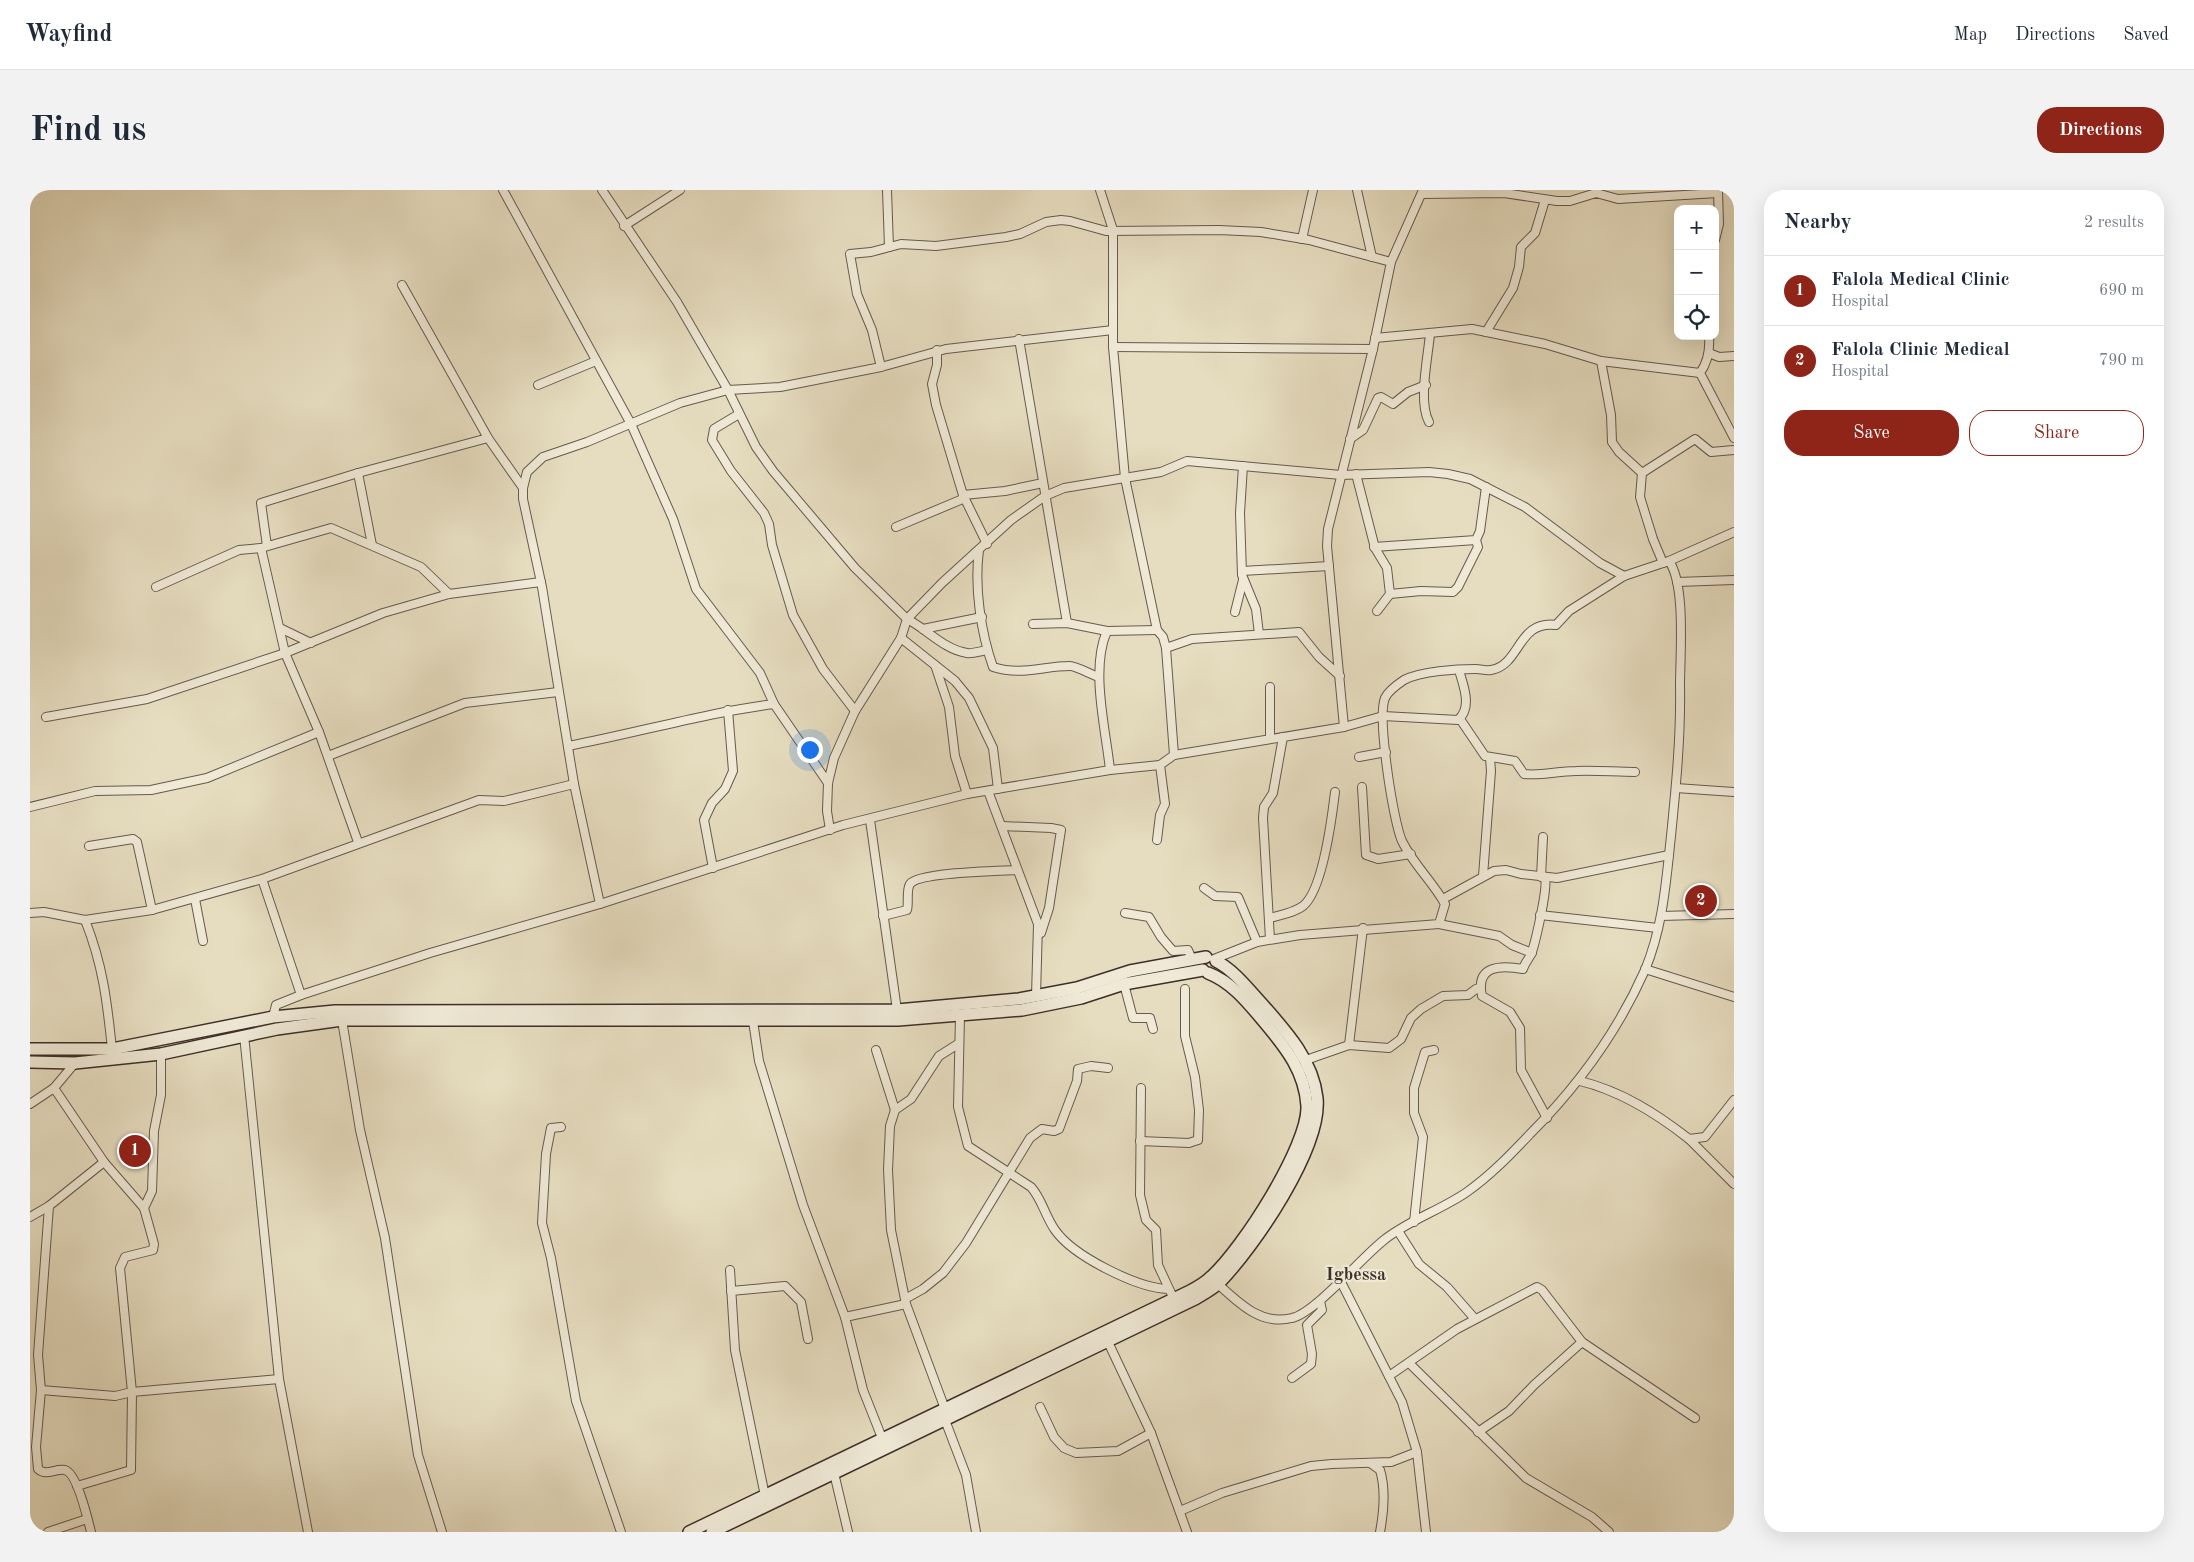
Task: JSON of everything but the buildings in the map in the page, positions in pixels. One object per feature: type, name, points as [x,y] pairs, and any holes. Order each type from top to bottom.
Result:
[{"type":"street","points":[[503,190],[631,424],[673,519],[696,589],[760,673],[774,704],[828,784]]},
{"type":"street","points":[[602,190],[624,226],[677,302],[728,390],[756,447],[773,471],[855,568],[907,619],[938,641],[967,653],[987,650]]},
{"type":"street","points":[[624,226],[680,190]]},
{"type":"street","points":[[887,190],[889,247]]},
{"type":"street","points":[[1100,190],[1113,230],[1113,347],[1125,478],[1158,630],[1164,637],[1166,648],[1174,755]]},
{"type":"street","points":[[1302,238],[1313,190]]},
{"type":"street","points":[[1357,190],[1372,257]]},
{"type":"street","points":[[1344,727],[1329,566],[1328,529],[1373,349],[1391,262],[1423,192],[1504,193],[1546,200],[1570,201],[1596,193],[1618,199],[1718,192],[1718,205]]},
{"type":"street","points":[[1486,332],[1513,288],[1518,274],[1521,247],[1535,233],[1546,200]]},
{"type":"street","points":[[881,368],[872,330],[857,294],[849,255],[910,244],[936,246],[1006,237],[1053,221],[1070,220],[1106,231],[1244,231],[1302,238],[1391,262]]},
{"type":"street","points":[[402,286],[488,438],[522,488]]},
{"type":"street","points":[[1375,338],[1430,334],[1463,329],[1545,344],[1601,361],[1700,373]]},
{"type":"street","points":[[600,904],[574,784],[541,582],[526,520],[522,488],[527,472],[543,457],[631,424],[680,403],[728,390],[780,387],[881,368],[937,350],[1019,339],[1113,330]]},
{"type":"street","points":[[1429,422],[1425,406],[1430,334]]},
{"type":"street","points":[[1019,339],[1068,622]]},
{"type":"street","points":[[1700,373],[1706,365],[1709,353],[1709,340]]},
{"type":"street","points":[[1113,347],[1373,349]]},
{"type":"street","points":[[937,350],[937,365],[932,384],[934,394],[964,496],[987,544]]},
{"type":"street","points":[[1709,353],[1720,357],[1734,356]]},
{"type":"street","points":[[1706,365],[1720,357]]},
{"type":"street","points":[[538,385],[596,361]]},
{"type":"street","points":[[1601,361],[1611,416],[1612,442],[1619,452],[1642,473]]},
{"type":"street","points":[[1700,373],[1734,438]]},
{"type":"street","points":[[1350,439],[1364,430],[1378,398],[1381,397],[1393,404],[1408,392],[1426,385]]},
{"type":"street","points":[[739,414],[714,430],[712,440],[731,471],[764,513],[769,524],[772,545],[792,615],[823,669],[855,711]]},
{"type":"street","points":[[358,842],[319,732],[285,653],[264,547],[261,503],[358,473],[488,438]]},
{"type":"street","points":[[1642,473],[1695,439],[1711,452],[1734,450]]},
{"type":"street","points":[[830,830],[827,805],[828,784],[834,758],[855,711],[901,638],[907,619],[942,583],[987,544],[1011,520],[1045,496],[1064,488],[1161,472],[1187,462],[1341,475],[1448,474],[1470,480],[1525,507],[1600,563],[1624,576]]},
{"type":"street","points":[[1243,466],[1240,529],[1242,572],[1243,580],[1256,609],[1259,634]]},
{"type":"street","points":[[358,473],[372,545]]},
{"type":"street","points":[[1218,1284],[1242,1306],[1268,1318],[1293,1318],[1320,1301],[1381,1243],[1472,1188],[1500,1166],[1547,1118],[1580,1080],[1622,1017],[1645,968],[1661,916],[1676,788],[1680,702],[1677,582],[1652,539],[1640,497],[1642,473]]},
{"type":"street","points":[[1356,474],[1374,547],[1387,568],[1390,594],[1377,612]]},
{"type":"street","points":[[896,527],[964,496],[1005,491],[1044,483]]},
{"type":"street","points":[[1390,594],[1422,591],[1453,592],[1458,587],[1478,547],[1476,540],[1480,530],[1486,487]]},
{"type":"street","points":[[156,587],[239,550],[264,547],[331,528],[422,567],[450,594]]},
{"type":"street","points":[[1439,924],[1445,909],[1443,899],[1402,842],[1397,822],[1390,785],[1383,716],[1385,698],[1388,693],[1405,680],[1459,670],[1491,670],[1501,666],[1530,630],[1537,627],[1556,625],[1569,611],[1624,576],[1666,562],[1734,532]]},
{"type":"street","points":[[1374,547],[1476,540]]},
{"type":"street","points":[[979,550],[976,580],[987,650],[993,667],[1002,672],[1033,671],[1071,666],[1099,677]]},
{"type":"street","points":[[1242,572],[1329,566]]},
{"type":"street","points":[[1235,612],[1243,580]]},
{"type":"street","points":[[1677,582],[1734,580]]},
{"type":"street","points":[[46,716],[147,699],[285,653],[383,613],[450,594],[541,582]]},
{"type":"street","points":[[923,629],[982,617]]},
{"type":"street","points":[[1033,624],[1068,622],[1107,631],[1158,630]]},
{"type":"street","points":[[280,628],[310,643]]},
{"type":"street","points":[[1107,631],[1102,647],[1099,677],[1110,770]]},
{"type":"street","points":[[1166,648],[1192,638],[1299,632],[1319,657],[1340,676]]},
{"type":"street","points":[[901,638],[934,663],[969,698],[993,748],[998,789]]},
{"type":"street","points":[[934,663],[949,707],[955,756],[967,794]]},
{"type":"street","points":[[1459,670],[1466,696],[1464,711],[1460,719]]},
{"type":"street","points":[[1270,687],[1270,738]]},
{"type":"street","points":[[328,756],[466,703],[558,692]]},
{"type":"street","points":[[568,746],[626,735],[728,710],[774,704]]},
{"type":"street","points":[[713,868],[704,820],[712,803],[725,789],[733,771],[728,710]]},
{"type":"street","points":[[273,1017],[276,1005],[301,994],[430,953],[600,904],[830,830],[967,794],[1110,770],[1160,765],[1174,755],[1344,727],[1383,716],[1460,719],[1474,742],[1490,758],[1515,761],[1524,774],[1536,775],[1544,772],[1575,771],[1636,772]]},
{"type":"street","points":[[30,807],[95,791],[151,790],[207,778],[319,732]]},
{"type":"street","points":[[1270,939],[1263,818],[1264,807],[1273,793],[1283,737]]},
{"type":"street","points":[[1359,757],[1386,752]]},
{"type":"street","points":[[1483,876],[1491,771],[1490,758]]},
{"type":"street","points":[[1157,840],[1160,815],[1165,804],[1160,765]]},
{"type":"street","points":[[30,913],[44,912],[85,920],[152,910],[262,879],[358,842],[431,819],[479,800],[504,801],[574,784]]},
{"type":"street","points":[[1362,787],[1366,855],[1378,859],[1411,854]]},
{"type":"street","points":[[1676,788],[1734,792]]},
{"type":"street","points":[[988,791],[1039,932],[1035,973],[1036,996]]},
{"type":"street","points":[[1270,918],[1295,910],[1309,899],[1327,849],[1335,792]]},
{"type":"street","points":[[870,820],[898,1010]]},
{"type":"street","points":[[1002,826],[1061,830],[1049,908],[1041,933],[1039,932]]},
{"type":"street","points":[[1544,837],[1543,877],[1546,895],[1532,953],[1523,969],[1504,967],[1486,972],[1482,976],[1480,988],[1482,996],[1510,1012],[1520,1028],[1521,1070],[1547,1118]]},
{"type":"street","points":[[89,846],[133,840],[137,842],[152,910]]},
{"type":"street","points":[[1443,899],[1494,871],[1506,870],[1557,878],[1669,855]]},
{"type":"street","points":[[883,916],[903,913],[906,910],[909,886],[915,880],[955,873],[1018,870]]},
{"type":"street","points":[[262,879],[301,994]]},
{"type":"street","points":[[1204,888],[1215,896],[1235,895],[1238,897],[1257,942]]},
{"type":"street","points":[[195,899],[203,941]]},
{"type":"street","points":[[1125,913],[1149,917],[1161,937],[1173,950],[1188,950],[1192,959]]},
{"type":"street","points":[[1661,916],[1734,914]]},
{"type":"street","points":[[1540,915],[1658,928]]},
{"type":"street","points":[[85,920],[96,948],[105,982],[112,1049]]},
{"type":"street","points":[[1205,971],[1201,963],[1257,942],[1363,928],[1439,924],[1499,936],[1512,945],[1532,953]]},
{"type":"street","points":[[1349,1045],[1363,928]]},
{"type":"street","points":[[30,1049],[112,1049],[273,1017],[335,1011],[898,1010],[954,1006],[1036,996],[1077,988],[1130,971],[1192,959],[1212,959],[1242,983],[1286,1032],[1306,1060],[1317,1097],[1317,1115],[1310,1142],[1265,1224],[1240,1259],[1218,1284],[1195,1299],[1108,1342],[945,1414],[882,1438],[689,1532]]},
{"type":"street","points":[[1645,968],[1734,997]]},
{"type":"street","points":[[30,1062],[75,1062],[161,1054],[244,1035],[342,1020],[868,1021],[960,1016],[1022,1010],[1064,1002],[1124,984],[1205,971],[1221,979],[1237,992],[1281,1041],[1297,1066],[1304,1088],[1307,1111],[1300,1140],[1289,1162],[1232,1254],[1212,1277],[1190,1291],[1171,1294],[834,1473],[712,1532]]},
{"type":"street","points":[[1124,984],[1133,1018],[1148,1017],[1153,1029]]},
{"type":"street","points":[[1306,1060],[1349,1045],[1389,1048],[1402,1039],[1411,1018],[1421,1009],[1443,996],[1468,995],[1480,988]]},
{"type":"street","points":[[1140,1141],[1189,1143],[1198,1140],[1199,1110],[1195,1077],[1185,1036],[1185,989]]},
{"type":"street","points":[[960,1016],[958,1112],[968,1146],[1031,1187],[1038,1194],[1055,1230],[1078,1254],[1136,1282],[1171,1294]]},
{"type":"street","points":[[342,1020],[360,1130],[385,1238],[418,1455],[442,1532]]},
{"type":"street","points":[[753,1021],[759,1061],[803,1205],[845,1317],[863,1390],[882,1438]]},
{"type":"street","points":[[244,1035],[279,1379],[308,1532]]},
{"type":"street","points":[[895,1110],[911,1099],[939,1056],[958,1044]]},
{"type":"street","points":[[876,1050],[895,1110],[890,1126],[887,1193],[891,1230],[906,1302],[966,1475],[976,1532]]},
{"type":"street","points":[[1414,1222],[1423,1137],[1414,1112],[1414,1088],[1425,1052],[1434,1050]]},
{"type":"street","points":[[144,1208],[152,1190],[154,1131],[161,1095],[161,1054]]},
{"type":"street","points":[[30,1104],[54,1088],[75,1062]]},
{"type":"street","points":[[845,1317],[906,1302],[943,1273],[966,1243],[1033,1136],[1045,1128],[1054,1131],[1059,1129],[1077,1081],[1078,1069],[1091,1066],[1108,1068]]},
{"type":"street","points":[[1580,1080],[1629,1098],[1667,1122],[1689,1139],[1734,1184]]},
{"type":"street","points":[[54,1088],[104,1162],[144,1208],[154,1244],[153,1250],[125,1257],[120,1268],[132,1392],[131,1470],[77,1486]]},
{"type":"street","points":[[1142,1088],[1140,1141],[1141,1202],[1146,1220],[1156,1230],[1158,1265],[1171,1294]]},
{"type":"street","points":[[1689,1139],[1705,1137],[1734,1100]]},
{"type":"street","points":[[561,1127],[551,1128],[546,1154],[542,1223],[551,1258],[576,1401],[621,1532]]},
{"type":"street","points":[[30,1217],[49,1206],[104,1162]]},
{"type":"street","points":[[49,1206],[34,1355],[41,1390],[33,1447],[38,1470],[44,1473],[64,1470],[69,1472],[77,1486],[91,1532]]},
{"type":"street","points":[[1398,1231],[1419,1264],[1447,1287],[1475,1319]]},
{"type":"street","points":[[730,1270],[735,1350],[765,1496]]},
{"type":"street","points":[[1340,1280],[1402,1402],[1417,1452],[1426,1532]]},
{"type":"street","points":[[731,1292],[785,1286],[801,1302],[808,1339]]},
{"type":"street","points":[[1389,1376],[1409,1364],[1457,1329],[1537,1287],[1542,1290],[1582,1342],[1694,1418]]},
{"type":"street","points":[[1292,1378],[1307,1368],[1312,1360],[1307,1324],[1322,1310],[1320,1301]]},
{"type":"street","points":[[1108,1342],[1151,1433],[1188,1532]]},
{"type":"street","points":[[1478,1432],[1508,1412],[1534,1385],[1582,1342]]},
{"type":"street","points":[[1409,1364],[1526,1478],[1592,1518],[1609,1532]]},
{"type":"street","points":[[41,1390],[115,1396],[132,1392],[279,1379]]},
{"type":"street","points":[[1040,1407],[1054,1436],[1064,1448],[1076,1453],[1118,1451],[1151,1433]]},
{"type":"street","points":[[1180,1511],[1222,1493],[1311,1466],[1391,1462],[1417,1452]]},
{"type":"street","points":[[1368,1463],[1377,1467],[1382,1480],[1384,1504],[1380,1532]]},
{"type":"street","points":[[834,1473],[848,1532]]},
{"type":"street","points":[[48,1532],[87,1519]]},
{"type":"place","name":"Falola Clinic Medical","points":[[1701,901]]},
{"type":"place","name":"Falola Medical Clinic","points":[[135,1151]]},
{"type":"district","name":"Igbessa","points":[[1356,1274]]}]
